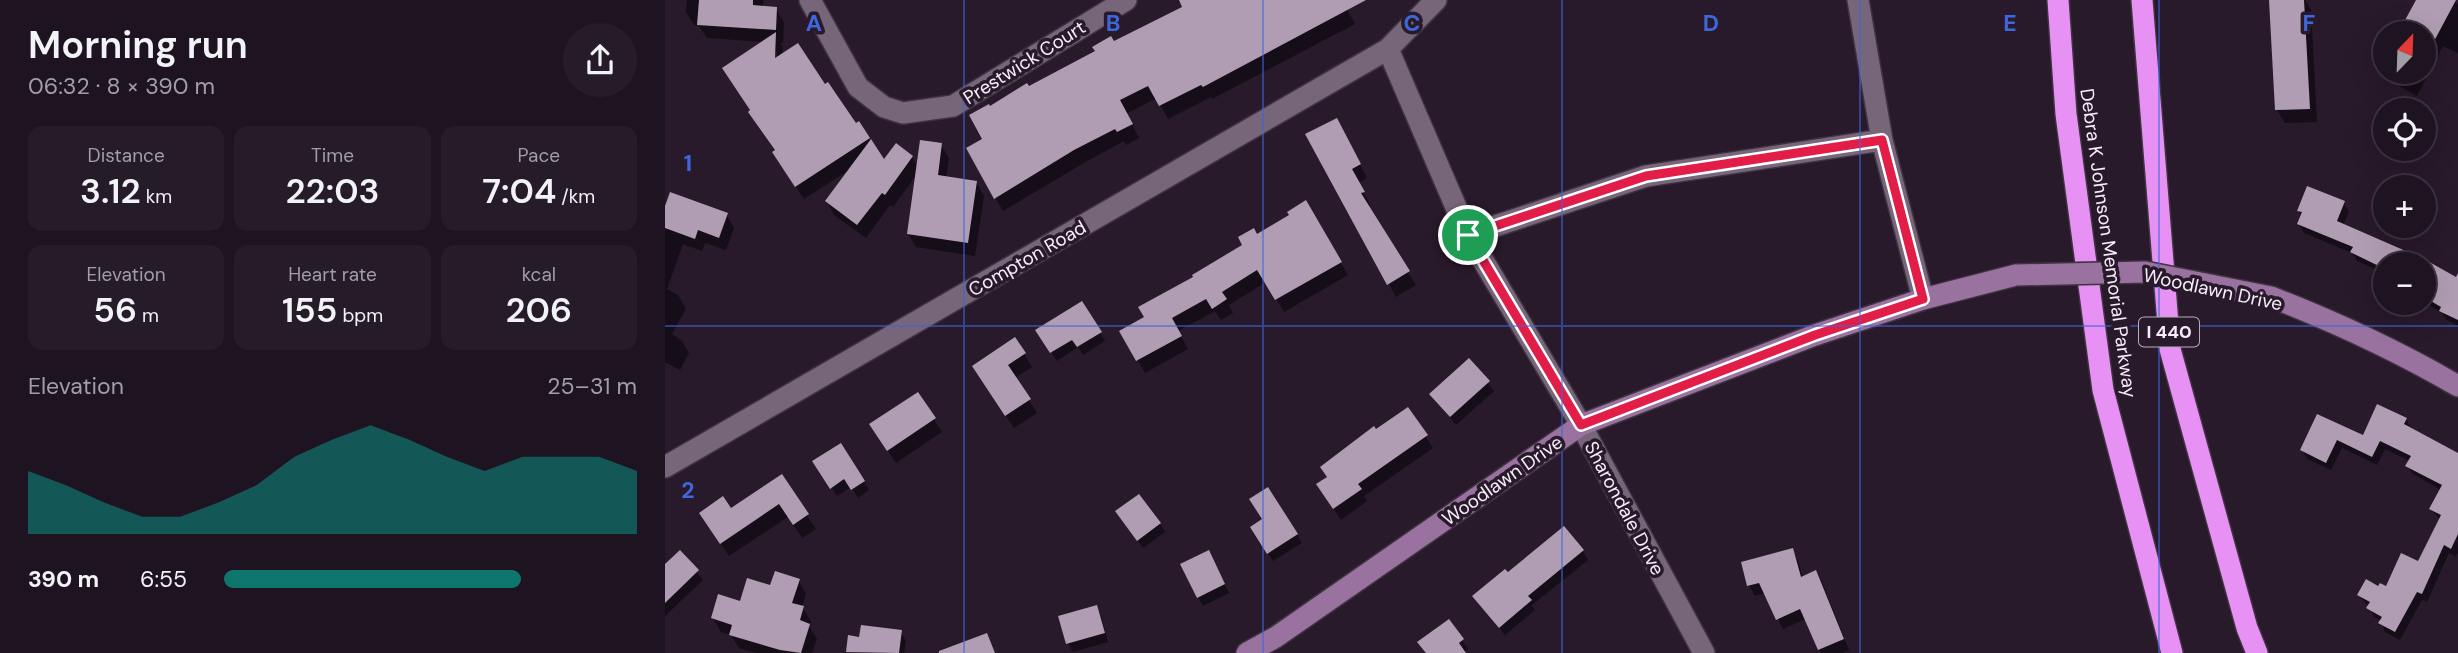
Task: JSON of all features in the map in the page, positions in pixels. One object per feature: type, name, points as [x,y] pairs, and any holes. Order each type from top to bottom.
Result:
[{"type":"highway","name":"Debra K Johnson Memorial Parkway","points":[[2058,0],[2066,114],[2103,390],[2172,653]]},
{"type":"highway","name":"I 440","points":[[2142,0],[2170,349],[2247,628],[2257,653]]},
{"type":"main road","name":"Woodlawn Drive","points":[[1247,653],[1276,638],[1581,425],[1815,335],[1923,299],[2016,275],[2145,272],[2271,297],[2343,325],[2412,359],[2458,386]]},
{"type":"street","name":"Prestwick Court","points":[[810,0],[858,87],[884,107],[903,113],[953,106],[1126,0]]},
{"type":"street","points":[[1388,49],[1436,0]]},
{"type":"street","points":[[1858,0],[1882,140],[1923,299]]},
{"type":"street","name":"Sharondale Drive","points":[[1388,49],[1468,235],[1581,425],[1704,653]]},
{"type":"street","name":"Compton Road","points":[[665,467],[1388,49]]},
{"type":"street","points":[[1468,235],[1646,176],[1882,140]]},
{"type":"building","points":[[699,0],[753,0],[753,5],[777,7],[776,30],[697,25]]},
{"type":"building","points":[[1179,0],[1366,0],[1203,87],[1201,85],[1159,106],[1148,86],[1120,100],[1133,124],[1117,132],[1115,129],[1074,150],[994,199],[966,148],[982,139],[969,115],[989,104],[990,106],[1027,83],[1029,86],[1095,51],[1092,47],[1111,36],[1114,41],[1182,7]]},
{"type":"building","points":[[2269,0],[2304,0],[2310,109],[2275,110]]},
{"type":"building","points":[[2416,0],[2456,0],[2436,38],[2436,21],[2405,21]]},
{"type":"building","points":[[776,32],[775,58],[798,43],[825,84],[828,82],[856,123],[859,121],[870,138],[795,187],[772,152],[775,150],[722,68]]},
{"type":"building","points":[[1337,118],[1361,164],[1352,169],[1365,192],[1361,193],[1410,271],[1387,285],[1305,134]]},
{"type":"building","points":[[871,139],[884,159],[896,143],[913,156],[885,195],[882,193],[857,225],[825,201]]},
{"type":"building","points":[[920,140],[942,143],[938,175],[977,181],[968,243],[907,234]]},
{"type":"building","points":[[2307,186],[2345,201],[2337,221],[2408,252],[2373,252],[2373,263],[2350,252],[2353,247],[2297,224],[2302,212],[2297,211]]},
{"type":"building","points":[[670,192],[728,213],[719,238],[698,230],[695,239],[665,228],[665,206]]},
{"type":"building","points":[[1306,200],[1342,262],[1275,300],[1257,270],[1222,292],[1227,299],[1212,309],[1206,299],[1172,318],[1182,336],[1136,361],[1119,331],[1144,317],[1138,307],[1193,277],[1192,275],[1242,245],[1238,237],[1254,228],[1257,234],[1289,215],[1287,212]]},
{"type":"building","points":[[2436,266],[2456,277],[2458,273],[2458,320],[2439,311],[2441,307],[2436,304]]},
{"type":"building","points":[[1082,301],[1102,332],[1077,347],[1072,340],[1050,353],[1035,330]]},
{"type":"building","points":[[1015,337],[1026,353],[1008,365],[1031,399],[1005,416],[972,366]]},
{"type":"building","points":[[1469,358],[1490,381],[1450,417],[1429,394]]},
{"type":"building","points":[[918,392],[936,418],[887,451],[869,424]]},
{"type":"building","points":[[2377,404],[2407,418],[2404,424],[2458,453],[2458,534],[2451,549],[2444,545],[2422,594],[2417,592],[2395,632],[2378,623],[2382,617],[2366,608],[2370,602],[2357,595],[2366,579],[2378,586],[2380,583],[2386,586],[2401,553],[2418,561],[2441,515],[2429,509],[2442,485],[2405,466],[2411,456],[2380,441],[2372,457],[2337,440],[2326,463],[2300,450],[2317,414],[2363,435]]},
{"type":"building","points":[[1408,407],[1428,435],[1358,484],[1362,489],[1333,509],[1316,484],[1327,477],[1320,467],[1374,426],[1376,429]]},
{"type":"building","points":[[841,443],[865,481],[851,490],[844,479],[830,489],[812,461]]},
{"type":"building","points":[[782,474],[809,514],[793,525],[779,504],[720,544],[699,513],[723,496],[731,508]]},
{"type":"building","points":[[1268,487],[1298,534],[1267,554],[1250,527],[1262,519],[1249,499]]},
{"type":"building","points":[[1139,494],[1161,523],[1137,541],[1115,511]]},
{"type":"building","points":[[1564,526],[1584,550],[1528,596],[1532,600],[1499,628],[1472,596],[1505,569],[1508,572]]},
{"type":"building","points":[[1793,548],[1801,577],[1816,570],[1844,639],[1818,650],[1800,609],[1776,620],[1759,583],[1747,586],[1741,562]]},
{"type":"building","points":[[680,550],[699,570],[665,603],[665,564]]},
{"type":"building","points":[[1209,550],[1225,584],[1197,598],[1180,564]]},
{"type":"building","points":[[775,571],[800,579],[792,603],[804,606],[800,620],[810,624],[801,653],[780,650],[729,635],[732,625],[711,618],[718,594],[740,601],[747,578],[770,585]]},
{"type":"building","points":[[1097,605],[1105,633],[1066,644],[1058,616]]},
{"type":"building","points":[[1449,619],[1464,639],[1459,643],[1466,653],[1426,653],[1417,642]]},
{"type":"building","points":[[861,625],[902,630],[899,653],[846,652],[848,635],[859,637]]},
{"type":"building","points":[[987,633],[995,653],[939,653],[939,651]]},
{"type":"route","points":[[1882,140],[1923,299],[1815,335],[1581,425],[1468,235],[1646,176],[1882,140]]}]
